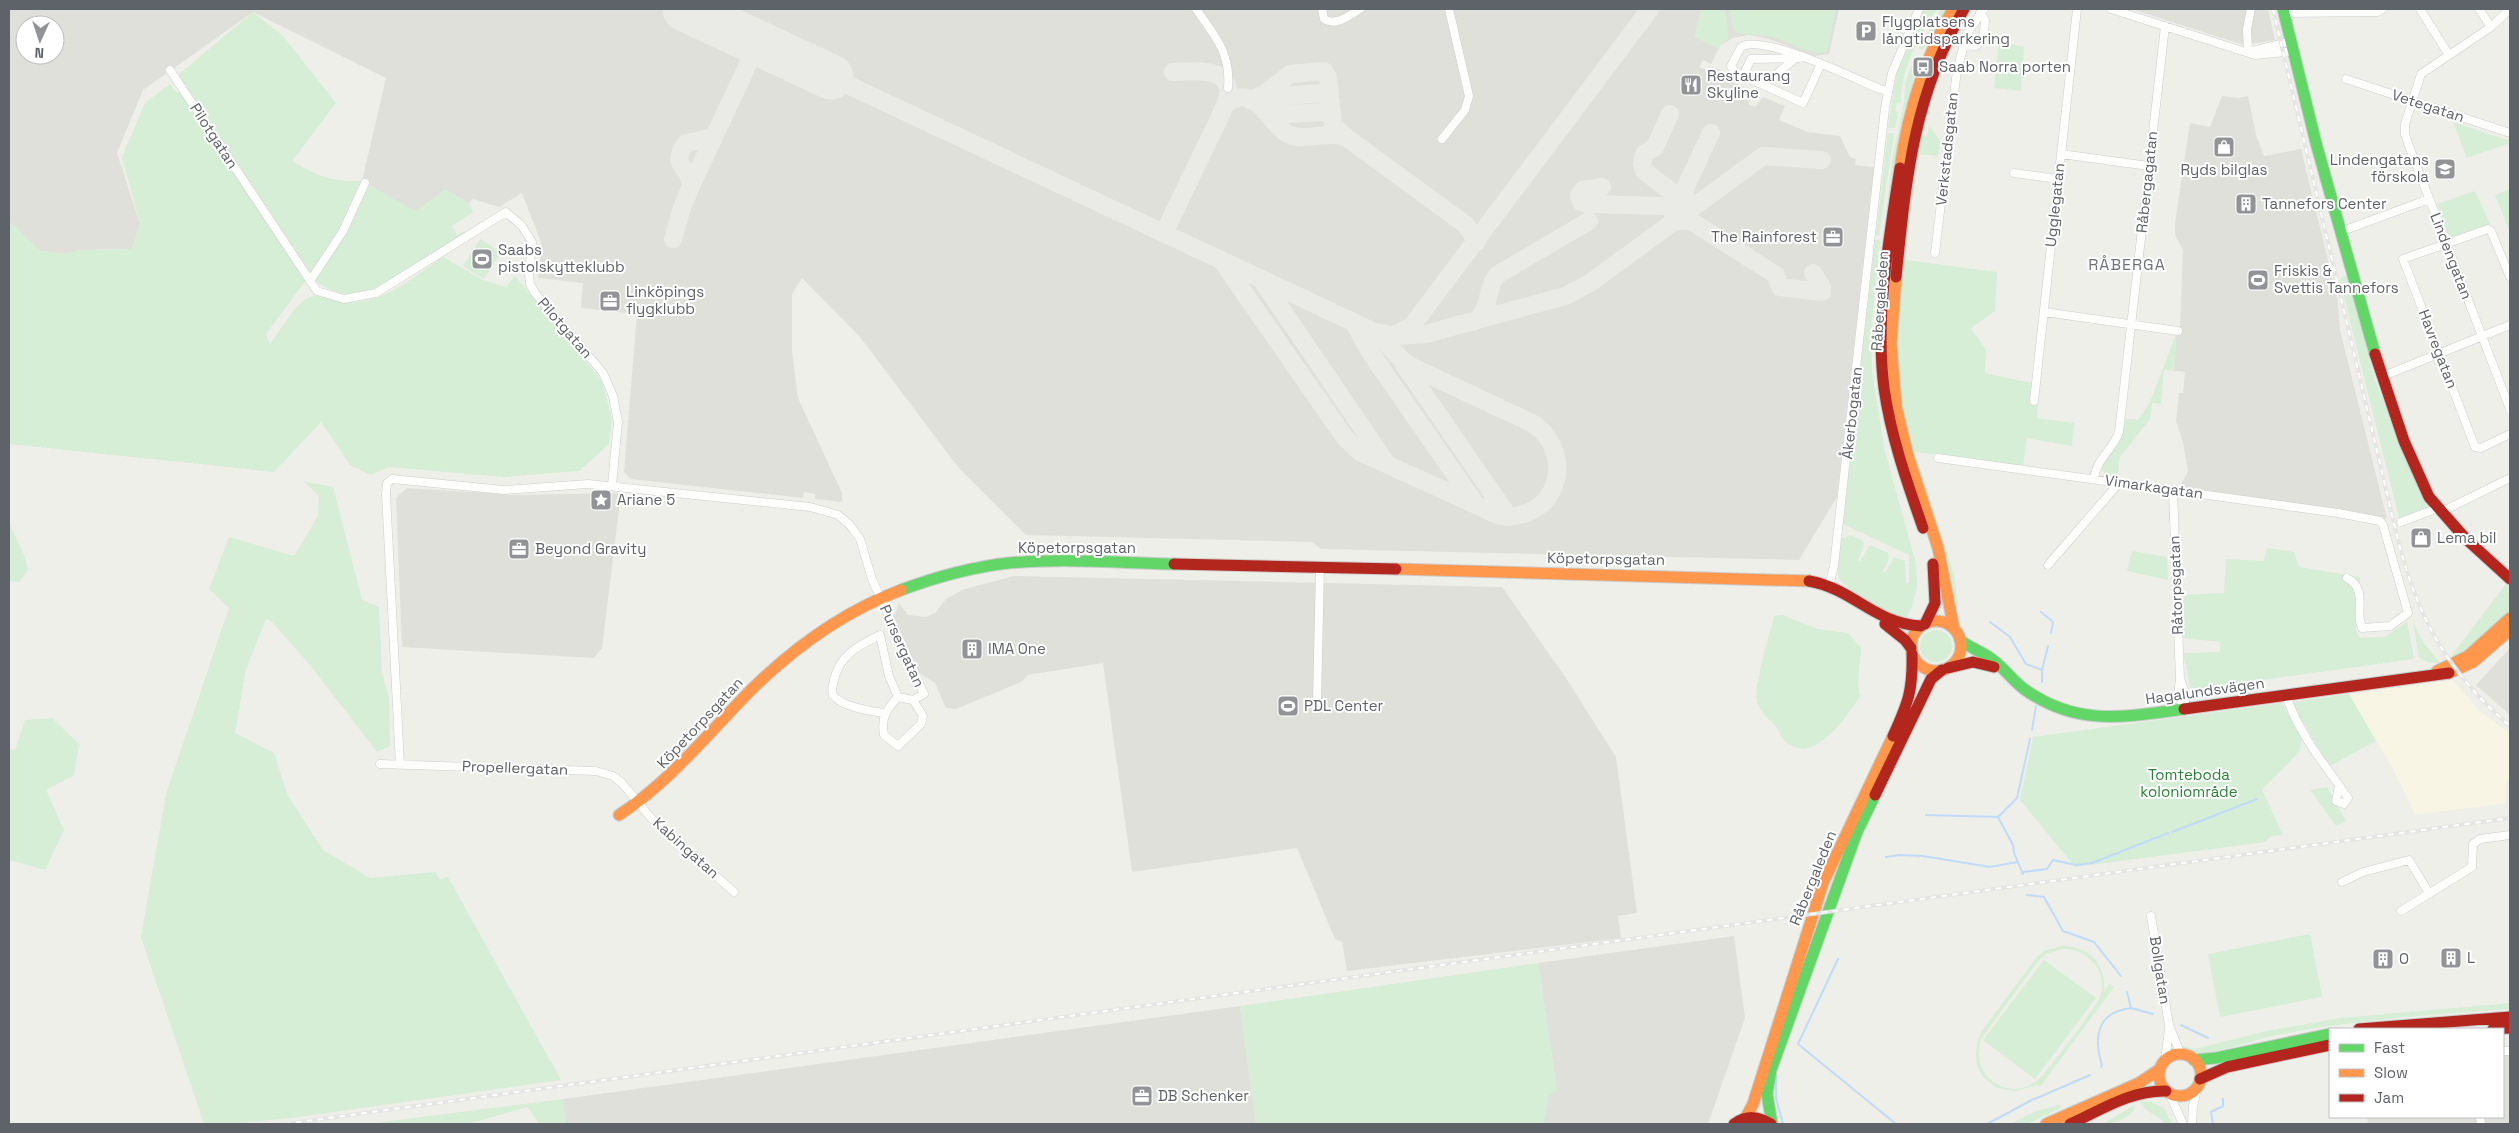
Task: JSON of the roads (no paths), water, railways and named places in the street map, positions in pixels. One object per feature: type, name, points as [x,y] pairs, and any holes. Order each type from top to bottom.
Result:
[{"type":"main road","name":"Råbergaleden","points":[[1923,625],[1935,608],[1935,579],[1926,537],[1904,473],[1889,417],[1882,367],[1883,315],[1899,170],[1910,106],[1931,49],[1953,9]]},
{"type":"main road","name":"Råbergaleden","points":[[1957,634],[1938,548],[1907,453],[1896,408],[1890,333],[1911,142],[1930,77],[1949,34],[1964,9]]},
{"type":"main road","points":[[2284,11],[2316,144],[2381,377],[2420,480],[2440,510],[2473,546],[2510,579]]},
{"type":"main road","name":"Köpetorpsgatan","points":[[619,815],[638,802],[687,761],[754,687],[788,656],[824,629],[881,599],[944,576],[996,565],[1035,561],[1787,579],[1829,586],[1854,598],[1881,618],[1912,651]]},
{"type":"main road","name":"Köpetorpsgatan","points":[[1881,618],[1896,624],[1923,625]]},
{"type":"main road","name":"Hagalundsvägen","points":[[2420,677],[2468,656],[2510,618]]},
{"type":"main road","points":[[1941,622],[1957,634],[1959,656],[1945,669],[1924,668],[1912,651],[1913,636],[1923,625],[1941,622]]},
{"type":"main road","name":"Hagalundsvägen","points":[[1957,634],[1967,647],[1992,660],[2029,692],[2048,703],[2086,716],[2120,718],[2456,672],[2482,656],[2510,630]]},
{"type":"main road","name":"Råbergaleden","points":[[1746,1117],[1753,1104],[1762,1069],[1823,882],[1909,702],[1913,681],[1912,651]]},
{"type":"main road","name":"Hagalundsvägen","points":[[1945,669],[1963,663],[1982,662],[2005,673]]},
{"type":"main road","name":"Råbergaleden","points":[[1772,1124],[1767,1094],[1771,1070],[1860,824],[1931,679],[1945,669]]},
{"type":"main road","points":[[2372,1028],[2510,1017]]},
{"type":"main road","points":[[2046,1124],[2139,1084],[2172,1056],[2181,1055],[2194,1060],[2216,1058],[2329,1034]]},
{"type":"main road","points":[[2070,1124],[2141,1093],[2157,1090],[2180,1096],[2234,1065],[2329,1045]]},
{"type":"main road","points":[[2194,1060],[2198,1066],[2196,1086]]},
{"type":"main road","points":[[2163,1065],[2160,1081],[2168,1092]]},
{"type":"main road","points":[[1734,1124],[1746,1117],[1759,1117],[1772,1124]]},
{"type":"street","points":[[1196,9],[1221,45],[1226,57],[1230,72],[1228,88]]},
{"type":"street","points":[[1322,9],[1324,19],[1336,22],[1360,9]]},
{"type":"street","points":[[1442,139],[1465,110],[1469,96],[1449,9]]},
{"type":"street","name":"Åkerbogatan","points":[[1829,586],[1833,577],[1887,91],[1904,40],[1919,9]]},
{"type":"street","name":"Ugglegatan","points":[[2034,401],[2077,9]]},
{"type":"street","points":[[2111,9],[2248,52],[2293,46]]},
{"type":"street","points":[[2248,52],[2247,29],[2251,9]]},
{"type":"street","points":[[2420,9],[2449,55]]},
{"type":"street","points":[[2479,9],[2490,27]]},
{"type":"street","name":"Lindengatan","points":[[2510,9],[2490,27],[2421,74],[2405,124],[2405,134],[2510,409]]},
{"type":"street","points":[[2284,11],[2380,10]]},
{"type":"street","name":"Verkstadsgatan","points":[[1963,44],[1976,46],[1980,43],[1985,20],[1982,11]]},
{"type":"street","name":"Verkstadsgatan","points":[[1936,254],[1955,80],[1963,44],[1982,11]]},
{"type":"street","name":"Råbergagatan","points":[[2094,479],[2098,463],[2115,441],[2119,432],[2165,26]]},
{"type":"street","points":[[1822,64],[1803,103],[1732,70],[1731,66],[1738,50],[1744,45],[1760,45],[1822,64],[1887,91]]},
{"type":"street","points":[[1744,76],[1751,59],[1800,58]]},
{"type":"street","points":[[1763,85],[1800,58]]},
{"type":"street","name":"Pilotgatan","points":[[170,70],[317,291],[344,298],[376,293],[506,212],[525,230],[532,242],[529,274],[532,288],[603,373],[613,396],[618,422],[612,485]]},
{"type":"street","name":"Vetegatan","points":[[2346,79],[2510,133]]},
{"type":"street","points":[[2061,154],[2149,166]]},
{"type":"street","points":[[2014,174],[2058,179]]},
{"type":"street","points":[[310,282],[350,219],[365,183]]},
{"type":"street","points":[[2340,232],[2429,199]]},
{"type":"street","points":[[2446,243],[2488,229],[2491,231],[2510,277]]},
{"type":"street","name":"Havregatan","points":[[2446,243],[2403,259],[2476,448],[2481,448],[2510,434]]},
{"type":"street","points":[[2044,312],[2178,330]]},
{"type":"street","points":[[2381,377],[2439,352],[2510,325]]},
{"type":"street","name":"Vimarkagatan","points":[[1938,458],[2370,518],[2380,521],[2383,525],[2408,613],[2390,626],[2362,628],[2360,623],[2360,593],[2357,587],[2347,578]]},
{"type":"street","points":[[2401,522],[2440,510],[2510,478]]},
{"type":"street","points":[[400,764],[387,483],[392,479],[504,490],[571,484],[612,485],[810,507],[838,515],[850,525],[860,539],[872,579],[881,599]]},
{"type":"street","points":[[2048,565],[2119,483]]},
{"type":"street","name":"Råtorpsgatan","points":[[2173,490],[2180,679],[2178,694],[2184,710]]},
{"type":"street","points":[[1317,701],[1320,568]]},
{"type":"street","name":"Pursergatan","points":[[881,599],[924,694],[914,700]]},
{"type":"street","points":[[884,713],[864,710],[834,697],[832,692],[836,671],[847,654],[880,634],[889,676],[898,697]]},
{"type":"street","points":[[2286,695],[2290,709],[2319,758],[2339,785]]},
{"type":"street","points":[[898,697],[914,700],[923,716],[920,724],[898,746],[884,735],[882,724],[884,713],[898,697]]},
{"type":"street","name":"Propellergatan","points":[[380,764],[596,771],[613,776],[628,788],[638,802]]},
{"type":"street","name":"Kabingatan","points":[[638,802],[651,818],[734,892]]},
{"type":"street","points":[[2401,911],[2472,867],[2473,844],[2480,840],[2510,834]]},
{"type":"street","points":[[2342,882],[2363,872],[2410,860],[2430,893]]},
{"type":"street","name":"Bollgatan","points":[[2151,916],[2169,1025],[2181,1055]]},
{"type":"street","name":"Bollgatan","points":[[2163,1065],[2169,1025]]},
{"type":"street","points":[[2188,1124],[2187,1111],[2196,1086]]},
{"type":"street","points":[[2192,1124],[2196,1086]]},
{"type":"street","points":[[2168,1092],[2183,1124]]},
{"type":"waterway","points":[[2041,612],[2053,622],[2051,633]]},
{"type":"waterway","points":[[1990,622],[2010,637],[2026,664],[2042,670]]},
{"type":"waterway","points":[[2042,682],[2042,670],[2048,646]]},
{"type":"waterway","points":[[2032,730],[2036,706]]},
{"type":"waterway","points":[[2023,874],[2014,853],[2013,845],[1998,817],[2017,798],[2030,739]]},
{"type":"waterway","points":[[2172,832],[2257,799]]},
{"type":"waterway","points":[[1926,815],[1998,817]]},
{"type":"waterway","points":[[2023,872],[2047,869],[2053,860],[2076,865],[2092,863],[2168,833]]},
{"type":"waterway","points":[[1886,857],[1899,855],[1923,856],[1990,867],[2017,862]]},
{"type":"waterway","points":[[2027,895],[2044,897],[2063,931],[2094,942],[2121,976]]},
{"type":"waterway","points":[[1838,959],[1798,1044],[1896,1124]]},
{"type":"waterway","points":[[2127,992],[2131,1008],[2153,1014]]},
{"type":"waterway","points":[[2101,1067],[2098,1045],[2100,1028],[2111,1015],[2120,1010],[2131,1008]]},
{"type":"waterway","points":[[2181,1025],[2208,1038]]},
{"type":"waterway","points":[[1987,1124],[2030,1101],[2090,1075]]},
{"type":"waterway","points":[[1776,1077],[1776,1098],[1783,1124]]},
{"type":"waterway","points":[[2213,1124],[2211,1112],[2223,1106],[2223,1099]]},
{"type":"railway","points":[[2273,9],[2405,565],[2414,592],[2437,641],[2469,685],[2510,726]]},
{"type":"railway","points":[[285,1124],[2510,818]]},
{"type":"place","name":"Flygplatsens långtidsparkering","points":[[1866,31]]},
{"type":"place","name":"Saab Norra porten","points":[[1923,67]]},
{"type":"place","name":"Restaurang Skyline","points":[[1691,85]]},
{"type":"place","name":"Ryds bilglas","points":[[2224,147]]},
{"type":"place","name":"Lindengatans förskola","points":[[2445,169]]},
{"type":"place","name":"Tannefors Center","points":[[2246,204]]},
{"type":"place","name":"The Rainforest","points":[[1833,237]]},
{"type":"place","name":"Saabs pistolskytteklubb","points":[[482,259]]},
{"type":"place","name":"Friskis & Svettis Tannefors","points":[[2258,280]]},
{"type":"place","name":"Linköpings flygklubb","points":[[610,301]]},
{"type":"place","name":"Ariane 5","points":[[601,500]]},
{"type":"place","name":"Lema bil","points":[[2421,538]]},
{"type":"place","name":"Beyond Gravity","points":[[519,549]]},
{"type":"place","name":"IMA One","points":[[972,649]]},
{"type":"place","name":"PDL Center","points":[[1288,706]]},
{"type":"place","name":"L","points":[[2451,958]]},
{"type":"place","name":"O","points":[[2383,959]]},
{"type":"place","name":"DB Schenker","points":[[1142,1096]]},
{"type":"district","name":"RÅBERGA","points":[[2127,264]]},
{"type":"park label","name":"Tomteboda koloniområde","points":[[2189,784]]}]
